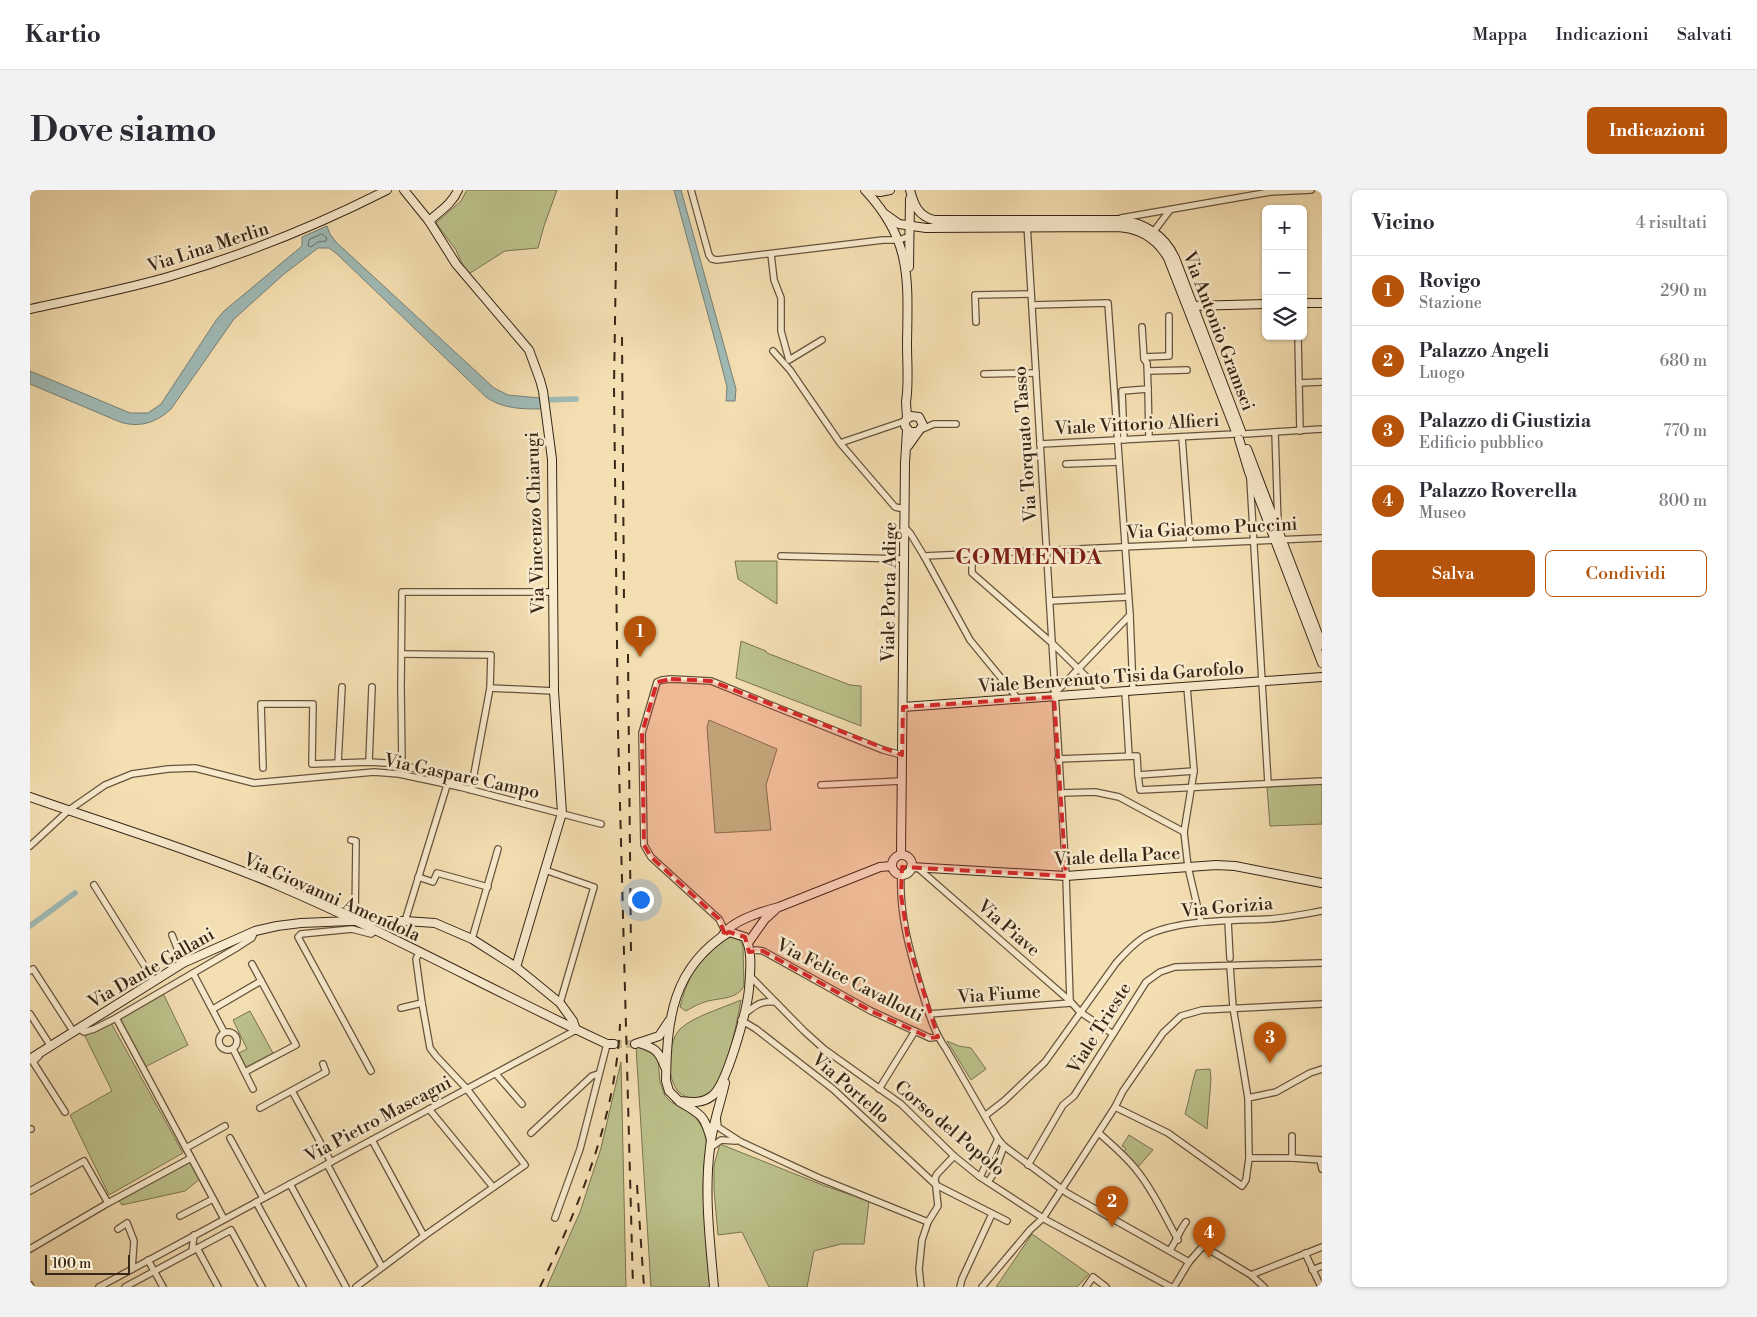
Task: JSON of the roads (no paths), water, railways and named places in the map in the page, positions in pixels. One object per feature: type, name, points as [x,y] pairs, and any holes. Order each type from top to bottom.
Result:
[{"type":"street","name":"Via Lina Merlin","points":[[30,310],[152,282],[229,258],[318,224],[387,190]]},
{"type":"street","name":"Via Vincenzo Chiarugi","points":[[404,190],[429,221],[456,264],[529,350],[543,391],[544,410],[552,459],[554,691],[562,813]]},
{"type":"street","points":[[429,221],[449,204],[458,190]]},
{"type":"street","points":[[691,190],[709,255],[712,259],[722,260],[883,240],[899,240],[926,228]]},
{"type":"street","name":"Viale Porta Adige","points":[[866,190],[880,192],[890,190]]},
{"type":"street","name":"Viale Porta Adige","points":[[866,190],[886,214],[899,240],[905,264],[907,287]]},
{"type":"street","points":[[910,190],[918,211],[924,217],[934,220],[1027,224]]},
{"type":"street","name":"Viale Porta Adige","points":[[901,855],[907,287],[910,190]]},
{"type":"street","points":[[1116,223],[1170,210],[1270,192],[1311,190]]},
{"type":"street","points":[[1152,234],[1170,210]]},
{"type":"street","points":[[886,214],[896,222],[926,228],[1027,224]]},
{"type":"street","name":"Via Antonio Gramsci","points":[[1027,224],[1137,223],[1167,244],[1173,253],[1190,306],[1240,434],[1322,662]]},
{"type":"street","name":"Via Torquato Tasso","points":[[1027,224],[1053,644],[1071,1002]]},
{"type":"street","points":[[883,240],[891,236],[892,226]]},
{"type":"street","points":[[771,254],[774,280],[781,298],[781,331],[789,360],[822,340]]},
{"type":"street","points":[[976,322],[975,295],[1031,294]]},
{"type":"street","points":[[1307,303],[1322,302]]},
{"type":"street","points":[[1032,305],[1108,303],[1121,440]]},
{"type":"street","points":[[1190,306],[1262,304]]},
{"type":"street","points":[[1144,357],[1169,356],[1169,316]]},
{"type":"street","points":[[1142,327],[1144,357],[1148,372],[1149,438]]},
{"type":"street","points":[[1298,340],[1300,431]]},
{"type":"street","points":[[773,351],[790,370],[840,443],[895,507],[905,510]]},
{"type":"street","points":[[1148,372],[1187,370]]},
{"type":"street","points":[[984,374],[1036,373]]},
{"type":"street","points":[[1299,383],[1322,382]]},
{"type":"street","points":[[1129,756],[1130,615],[1119,462],[1122,391],[1148,389]]},
{"type":"street","name":"Viale Porta Adige","points":[[906,451],[922,425],[911,408],[907,397]]},
{"type":"street","points":[[906,425],[911,416],[934,424],[956,424]]},
{"type":"street","points":[[843,442],[896,425],[906,425],[913,433],[934,424]]},
{"type":"street","name":"Viale Vittorio Alfieri","points":[[1040,444],[1322,430]]},
{"type":"street","points":[[1275,432],[1278,537]]},
{"type":"street","name":"Via Antonio Gramsci","points":[[1240,434],[1249,472],[1278,537],[1322,646]]},
{"type":"street","points":[[1182,437],[1190,544]]},
{"type":"street","points":[[1066,464],[1119,462]]},
{"type":"street","points":[[1249,472],[1268,784]]},
{"type":"street","points":[[905,528],[924,556],[970,640],[1016,695],[1016,699]]},
{"type":"street","name":"Via Giacomo Puccini","points":[[924,556],[1190,544],[1278,537],[1322,538]]},
{"type":"street","points":[[972,554],[972,573],[1053,644],[1103,693]]},
{"type":"street","points":[[781,556],[905,559]]},
{"type":"street","points":[[402,764],[402,592],[553,592]]},
{"type":"street","points":[[1050,601],[1128,596]]},
{"type":"street","points":[[1054,693],[1079,670],[1130,615]]},
{"type":"street","points":[[402,654],[492,655],[490,688],[471,790]]},
{"type":"street","name":"Viale Benvenuto Tisi da Garofolo","points":[[903,707],[1016,699],[1054,693],[1103,693],[1322,677]]},
{"type":"street","points":[[723,934],[719,919],[660,867],[646,851],[644,845],[642,732],[657,682],[671,679],[704,680],[726,686],[883,750],[902,755]]},
{"type":"street","points":[[338,763],[342,687]]},
{"type":"street","points":[[369,762],[372,687]]},
{"type":"street","points":[[1187,687],[1194,771],[1184,832],[1188,867],[1201,922]]},
{"type":"street","points":[[490,688],[554,691]]},
{"type":"street","points":[[263,768],[261,704],[314,704],[312,764],[369,762],[402,764],[458,783],[460,787]]},
{"type":"street","points":[[1058,759],[1137,756],[1140,790],[1322,781]]},
{"type":"street","name":"Via Gaspare Campo","points":[[30,846],[69,810],[105,785],[132,774],[168,769],[195,768],[221,773],[254,783],[374,772],[399,774],[460,787],[601,824]]},
{"type":"street","points":[[1138,775],[1194,771]]},
{"type":"street","points":[[821,785],[901,781]]},
{"type":"street","points":[[405,921],[447,785]]},
{"type":"street","points":[[1061,793],[1096,792],[1119,797],[1184,832]]},
{"type":"street","name":"Via Giovanni Amendola","points":[[30,797],[257,877],[356,921],[576,1030],[610,1044]]},
{"type":"street","points":[[516,966],[562,813]]},
{"type":"street","points":[[350,840],[356,841],[356,921]]},
{"type":"street","points":[[472,939],[498,849]]},
{"type":"street","points":[[901,855],[909,858],[914,868],[908,873],[901,875],[894,871],[892,866],[895,857],[901,855]]},
{"type":"street","name":"Viale della Pace","points":[[914,868],[1066,876],[1216,865],[1235,866],[1322,883]]},
{"type":"street","points":[[714,1287],[707,1204],[710,1144],[707,1124],[701,1116],[679,1101],[669,1091],[666,1081],[670,1019],[681,983],[708,948],[728,927],[880,867],[892,866]]},
{"type":"street","name":"Via Piave","points":[[914,868],[1071,1002],[1080,1012],[1113,1034]]},
{"type":"street","points":[[545,870],[594,887],[560,1003]]},
{"type":"street","points":[[418,877],[433,882],[437,873],[488,887]]},
{"type":"street","points":[[901,875],[901,895],[909,946],[929,1014],[938,1037],[986,1115],[998,1139],[1004,1146],[1061,1189],[1092,1209],[1189,1262]]},
{"type":"street","points":[[94,886],[154,981]]},
{"type":"street","points":[[748,943],[765,918],[779,907]]},
{"type":"street","name":"Via Gorizia","points":[[986,1115],[1004,1101],[1044,1062],[1116,963],[1146,936],[1175,926],[1201,922],[1271,919],[1322,911]]},
{"type":"street","name":"Via Dante Gallani","points":[[30,1059],[183,963],[255,931],[301,923],[405,921],[435,923],[472,939],[516,966],[560,1003],[574,1020],[576,1030]]},
{"type":"street","points":[[1228,921],[1230,958]]},
{"type":"street","points":[[371,1071],[298,936],[332,930],[352,929],[371,934],[375,931]]},
{"type":"street","points":[[30,971],[33,969],[75,1029],[84,1032],[116,1018],[238,947],[252,938],[255,931]]},
{"type":"street","points":[[710,1144],[749,992],[750,976],[748,943],[745,936],[734,932],[723,934]]},
{"type":"street","points":[[172,935],[183,963]]},
{"type":"street","name":"Via Felice Cavallotti","points":[[749,952],[763,951],[871,1011],[930,1038],[938,1037]]},
{"type":"street","points":[[356,1287],[424,1236],[525,1165],[467,1089],[430,1048],[416,959],[419,953]]},
{"type":"street","name":"Viale Trieste","points":[[1028,1164],[1063,1105],[1074,1096],[1146,982],[1160,972],[1175,967],[1322,963]]},
{"type":"street","points":[[245,1072],[296,1045],[252,964]]},
{"type":"street","points":[[1116,1107],[1168,1134],[1242,1186],[1246,1180],[1249,1158],[1248,1098],[1233,1007],[1230,966]]},
{"type":"street","points":[[193,973],[224,1032]]},
{"type":"street","name":"Corso del Popolo","points":[[750,976],[824,1049],[901,1104],[954,1156],[980,1177],[1043,1218],[1172,1287]]},
{"type":"street","points":[[213,1009],[261,981]]},
{"type":"street","points":[[742,1017],[758,1003],[765,1001],[775,1002]]},
{"type":"street","name":"Via Fiume","points":[[929,1014],[1071,1002]]},
{"type":"street","points":[[401,1008],[422,1003]]},
{"type":"street","points":[[982,1287],[1030,1230],[1043,1218],[1116,1107],[1123,1091],[1164,1034],[1181,1016],[1202,1010],[1233,1007],[1322,1004]]},
{"type":"street","points":[[30,1014],[50,1046],[33,1062],[65,1112]]},
{"type":"street","name":"Via Portello","points":[[742,1017],[833,1089],[936,1186],[1007,1222]]},
{"type":"street","points":[[116,1018],[224,1219]]},
{"type":"street","points":[[666,1068],[660,1054],[653,1048],[637,1043],[658,1036],[670,1019]]},
{"type":"street","name":"Via Pietro Mascagni","points":[[99,1287],[576,1030]]},
{"type":"street","points":[[879,1089],[915,1031]]},
{"type":"street","points":[[224,1032],[230,1032],[237,1038],[237,1044],[233,1049],[224,1050],[219,1046],[219,1036],[224,1032]]},
{"type":"street","points":[[555,1218],[580,1149],[598,1074],[610,1044]]},
{"type":"street","points":[[233,1049],[253,1089]]},
{"type":"street","points":[[260,1108],[326,1072],[323,1064]]},
{"type":"street","points":[[1248,1098],[1276,1092],[1310,1073],[1322,1070]]},
{"type":"street","points":[[679,1101],[703,1101],[712,1096],[719,1089],[728,1072]]},
{"type":"street","points":[[496,1074],[522,1104]]},
{"type":"street","points":[[531,1134],[592,1076],[598,1074]]},
{"type":"street","points":[[292,1090],[382,1267]]},
{"type":"street","points":[[429,1109],[494,1187]]},
{"type":"street","points":[[717,1117],[718,1128],[741,1142],[819,1178],[928,1222]]},
{"type":"street","points":[[186,1148],[225,1126]]},
{"type":"street","points":[[1099,1133],[1138,1171],[1178,1240]]},
{"type":"street","points":[[1292,1136],[1292,1158]]},
{"type":"street","points":[[230,1138],[263,1198]]},
{"type":"street","points":[[980,1177],[998,1139]]},
{"type":"street","points":[[372,1140],[424,1236]]},
{"type":"street","points":[[710,1144],[721,1140],[741,1142]]},
{"type":"street","points":[[988,1182],[994,1173],[1004,1146]]},
{"type":"street","points":[[921,1287],[920,1251],[928,1222],[938,1206],[935,1178],[954,1156]]},
{"type":"street","points":[[30,1249],[108,1203],[191,1158]]},
{"type":"street","points":[[1249,1158],[1321,1160],[1322,1170]]},
{"type":"street","points":[[30,1191],[84,1161],[108,1203]]},
{"type":"street","points":[[290,1184],[346,1287]]},
{"type":"street","points":[[180,1216],[213,1199]]},
{"type":"street","points":[[256,1202],[303,1287]]},
{"type":"street","points":[[960,1287],[992,1214]]},
{"type":"street","points":[[1170,1250],[1178,1240],[1178,1231],[1186,1222]]},
{"type":"street","points":[[118,1229],[127,1223],[134,1241],[132,1269]]},
{"type":"street","points":[[125,1287],[231,1230],[262,1287]]},
{"type":"street","points":[[194,1235],[195,1249],[218,1287]]},
{"type":"street","points":[[1172,1287],[1189,1262],[1203,1246],[1251,1275],[1264,1287]]},
{"type":"street","points":[[1251,1275],[1322,1247]]},
{"type":"street","points":[[1305,1253],[1321,1287]]},
{"type":"street","points":[[148,1260],[162,1287]]},
{"type":"street","points":[[1312,1270],[1322,1266]]},
{"type":"street","points":[[1086,1287],[1092,1277],[1106,1287]]},
{"type":"water","points":[[674,190],[681,190],[736,389],[735,401],[726,401],[727,387]]},
{"type":"water","points":[[327,226],[336,242],[494,388],[508,395],[540,398],[542,409],[506,406],[486,397],[329,248],[318,248],[284,274],[234,319],[171,409],[153,421],[141,424],[120,422],[30,384],[30,371],[130,413],[148,413],[161,404],[224,311],[302,246],[302,237]]},
{"type":"waterway","points":[[541,400],[576,399]]},
{"type":"waterway","points":[[30,926],[75,893]]},
{"type":"tunnel","points":[[614,1044],[635,1044]]},
{"type":"railway","points":[[617,190],[614,387],[618,730],[633,1287]]},
{"type":"railway","points":[[622,337],[624,602]]},
{"type":"railway","points":[[628,654],[631,952]]},
{"type":"railway","points":[[540,1287],[569,1224],[594,1159],[611,1092],[620,1024]]},
{"type":"railway","points":[[637,1185],[644,1287]]},
{"type":"place","name":"Rovigo","points":[[640,657]]},
{"type":"place","name":"Palazzo di Giustizia","points":[[1270,1063]]},
{"type":"place","name":"Palazzo Angeli","points":[[1112,1227]]},
{"type":"place","name":"Palazzo Roverella","points":[[1209,1258]]},
{"type":"district","name":"COMMENDA","points":[[1029,556]]}]
